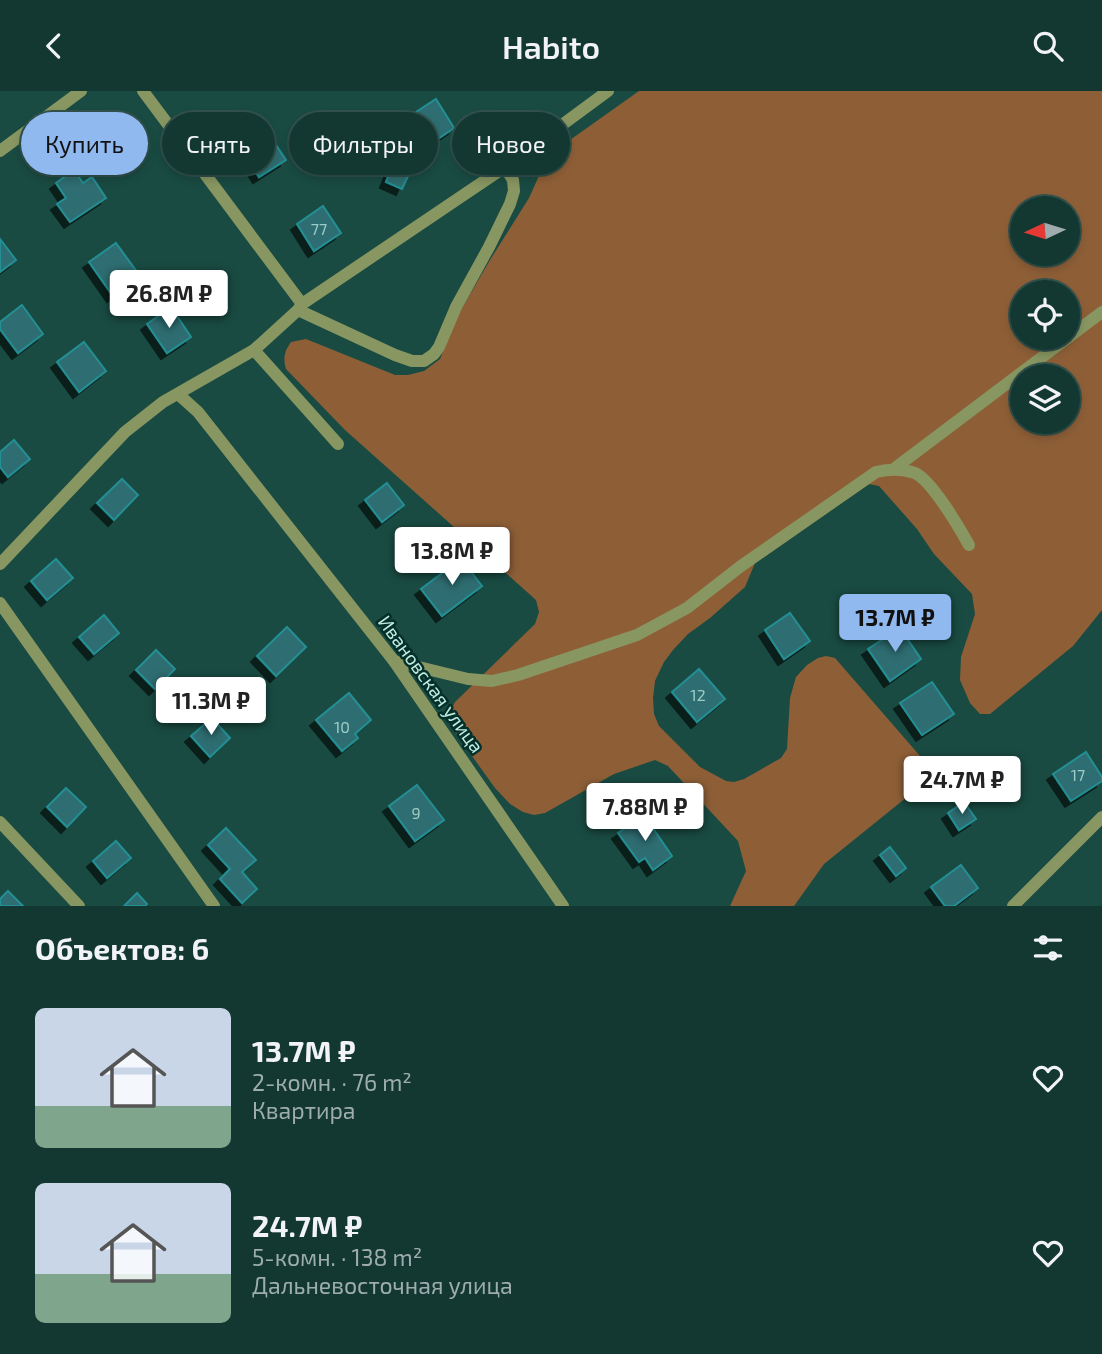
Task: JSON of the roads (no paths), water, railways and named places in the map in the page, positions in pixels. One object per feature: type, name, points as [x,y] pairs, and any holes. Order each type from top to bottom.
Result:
[{"type":"street","points":[[0,151],[81,91]]},
{"type":"street","points":[[143,91],[300,307],[412,361],[424,361],[439,347],[456,307],[510,204],[514,191],[510,175]]},
{"type":"street","points":[[570,119],[608,91]]},
{"type":"street","points":[[0,564],[125,432],[163,403],[254,350],[300,307],[493,175]]},
{"type":"street","points":[[394,661],[468,679],[492,681],[518,675],[637,635],[687,608],[741,566],[876,472],[895,468],[1102,312]]},
{"type":"street","points":[[254,350],[338,444]]},
{"type":"street","name":"Ивановская улица","points":[[178,394],[198,412],[394,661],[563,906]]},
{"type":"street","points":[[895,468],[916,474],[929,484],[969,545]]},
{"type":"street","points":[[0,603],[214,906]]},
{"type":"street","points":[[1013,906],[1102,817]]},
{"type":"street","points":[[0,823],[79,906]]}]
